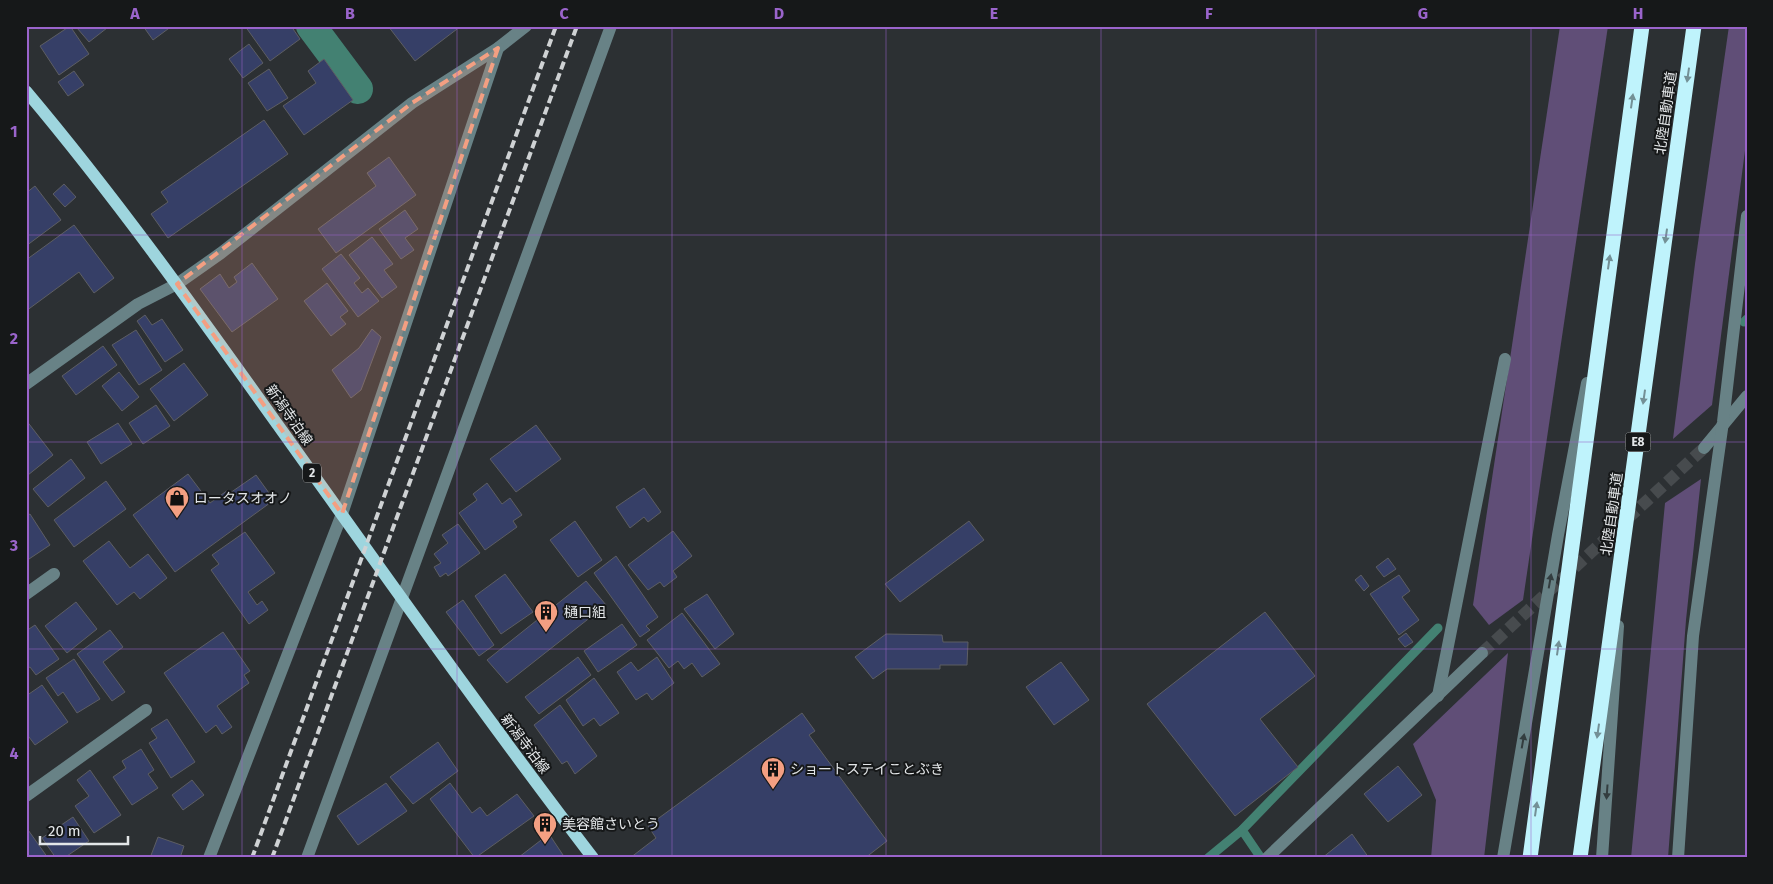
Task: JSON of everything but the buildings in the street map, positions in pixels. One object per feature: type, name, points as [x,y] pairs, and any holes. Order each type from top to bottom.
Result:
[{"type":"highway","points":[[1530,858],[1642,26]]},
{"type":"highway","name":"北陸自動車道","points":[[1580,858],[1624,552],[1694,26]]},
{"type":"main road","name":"新潟寺泊線","points":[[26,91],[88,164],[178,284],[500,737],[593,858]]},
{"type":"street","points":[[26,384],[138,304],[178,284],[229,247],[412,103],[498,48],[526,26]]},
{"type":"street","points":[[308,858],[611,26]]},
{"type":"street","points":[[209,858],[342,514],[498,48]]},
{"type":"street","points":[[1678,858],[1693,636],[1723,422],[1747,216]]},
{"type":"street","points":[[1503,858],[1558,535],[1605,292]]},
{"type":"street","points":[[1438,696],[1505,358]]},
{"type":"street","points":[[1704,448],[1723,422],[1747,396]]},
{"type":"street","points":[[1602,858],[1624,552]]},
{"type":"street","points":[[26,594],[54,574]]},
{"type":"street","points":[[1268,858],[1482,653]]},
{"type":"street","points":[[26,796],[146,710]]},
{"type":"highlighted area","points":[[498,48],[342,514],[177,284],[412,103]]},
{"type":"shaded area","points":[[1560,26],[1608,26],[1523,600],[1489,625],[1473,605]]},
{"type":"shaded area","points":[[1729,26],[1747,26],[1747,135],[1712,405],[1673,439],[1695,264]]},
{"type":"shaded area","points":[[1701,479],[1686,620],[1668,858],[1631,858],[1665,503]]},
{"type":"shaded area","points":[[1508,653],[1484,858],[1431,858],[1436,800],[1413,744]]},
{"type":"waterway","points":[[311,26],[358,89]]},
{"type":"waterway","points":[[1744,322],[1747,319]]},
{"type":"waterway","points":[[1208,858],[1242,830],[1438,628]]},
{"type":"waterway","points":[[1242,830],[1261,858]]},
{"type":"tunnel","points":[[1482,653],[1704,448]]},
{"type":"railway","points":[[252,858],[556,26]]},
{"type":"railway","points":[[272,858],[577,26]]},
{"type":"place","name":"ロータスオオノ","points":[[177,519]]},
{"type":"place","name":"樋口組","points":[[546,633]]},
{"type":"place","name":"ショートステイことぶき","points":[[773,790]]},
{"type":"place","name":"美容館さいとう","points":[[545,845]]}]
